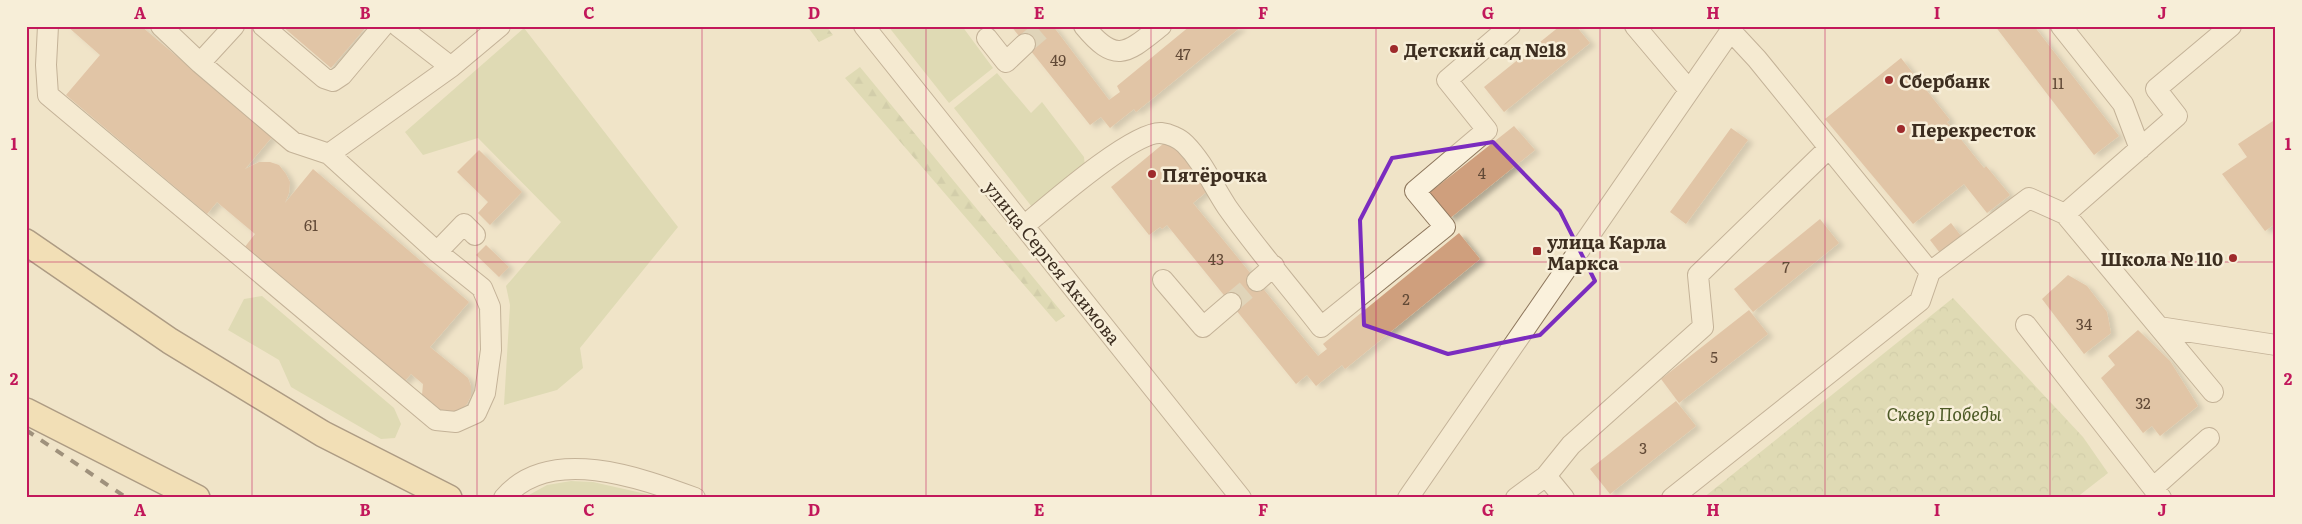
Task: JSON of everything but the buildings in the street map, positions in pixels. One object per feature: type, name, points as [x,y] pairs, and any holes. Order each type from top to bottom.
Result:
[{"type":"main road","points":[[26,242],[170,341],[323,434],[449,498]]},
{"type":"main road","points":[[26,411],[197,498]]},
{"type":"street","points":[[48,26],[46,66],[48,95],[436,420],[456,422],[476,413],[486,393],[491,350],[490,306],[482,288],[437,252],[329,154],[293,142],[200,63],[162,26]]},
{"type":"street","points":[[200,63],[234,26]]},
{"type":"street","points":[[263,26],[324,78],[333,81],[342,75],[383,26]]},
{"type":"street","points":[[398,26],[451,67]]},
{"type":"street","points":[[329,154],[451,67],[500,26]]},
{"type":"street","name":"улица Сергея Акимова","points":[[864,26],[1241,498]]},
{"type":"street","points":[[1084,26],[1098,43],[1111,50],[1123,51],[1131,50],[1161,26]]},
{"type":"street","points":[[1024,226],[1124,148],[1149,134],[1160,133],[1174,136],[1184,143],[1209,175],[1227,206],[1321,327],[1445,227],[1416,191],[1486,130],[1447,80],[1510,26]]},
{"type":"street","points":[[1635,26],[1689,90]]},
{"type":"street","points":[[2061,26],[2123,104],[2140,149]]},
{"type":"street","points":[[2065,214],[2178,116],[2156,89],[2232,26]]},
{"type":"street","points":[[1408,498],[1439,456],[1689,90],[1733,29],[1930,272]]},
{"type":"street","points":[[987,38],[1006,62],[1025,44]]},
{"type":"street","points":[[1516,498],[1546,476],[1571,445],[1703,326],[1698,275],[1829,148]]},
{"type":"street","points":[[1672,498],[1920,301],[1930,272],[2029,198],[2065,214],[2213,392]]},
{"type":"street","points":[[437,252],[464,224],[476,235]]},
{"type":"street","points":[[1257,281],[1274,266]]},
{"type":"street","points":[[1163,280],[1203,327],[1231,303]]},
{"type":"street","points":[[2026,325],[2157,493],[2209,438]]},
{"type":"street","points":[[2159,327],[2276,345]]},
{"type":"street","points":[[504,498],[515,485],[544,473],[584,468],[630,476],[695,498]]},
{"type":"street","points":[[1546,476],[1564,498]]},
{"type":"highlighted area","points":[[1493,142],[1560,211],[1595,281],[1540,335],[1448,354],[1364,325],[1360,220],[1392,158]]},
{"type":"green space","points":[[807,26],[826,26],[833,35],[819,42]]},
{"type":"green space","points":[[888,26],[962,26],[993,68],[949,103]]},
{"type":"green space","points":[[524,28],[678,227],[580,348],[583,368],[557,390],[504,405],[510,305],[506,286],[561,222],[478,138],[423,155],[405,132]]},
{"type":"green space","points":[[860,67],[1065,316],[1056,322],[845,78]]},
{"type":"green space","points":[[997,73],[1031,113],[1042,102],[1084,157],[1085,167],[1036,212],[954,108]]},
{"type":"green space","points":[[262,296],[394,408],[401,424],[395,438],[381,439],[291,387],[279,360],[228,330],[244,299]]},
{"type":"green space","name":"Сквер Победы","points":[[1953,298],[2083,437],[2108,473],[2076,498],[1703,498]]},
{"type":"green space","points":[[571,481],[593,482],[664,498],[535,498],[529,495],[547,485]]},
{"type":"tunnel","points":[[1025,44],[1046,26]]},
{"type":"tunnel","points":[[1231,303],[1257,281]]},
{"type":"railway","points":[[26,430],[127,498]]},
{"type":"place","name":"Детский сад №18","points":[[1394,49]]},
{"type":"place","name":"Сбербанк","points":[[1889,80]]},
{"type":"place","name":"Перекресток","points":[[1901,129]]},
{"type":"place","name":"Пятёрочка","points":[[1152,174]]},
{"type":"place","name":"улица Карла Маркса","points":[[1537,251]]},
{"type":"place","name":"Школа № 110","points":[[2233,258]]}]
